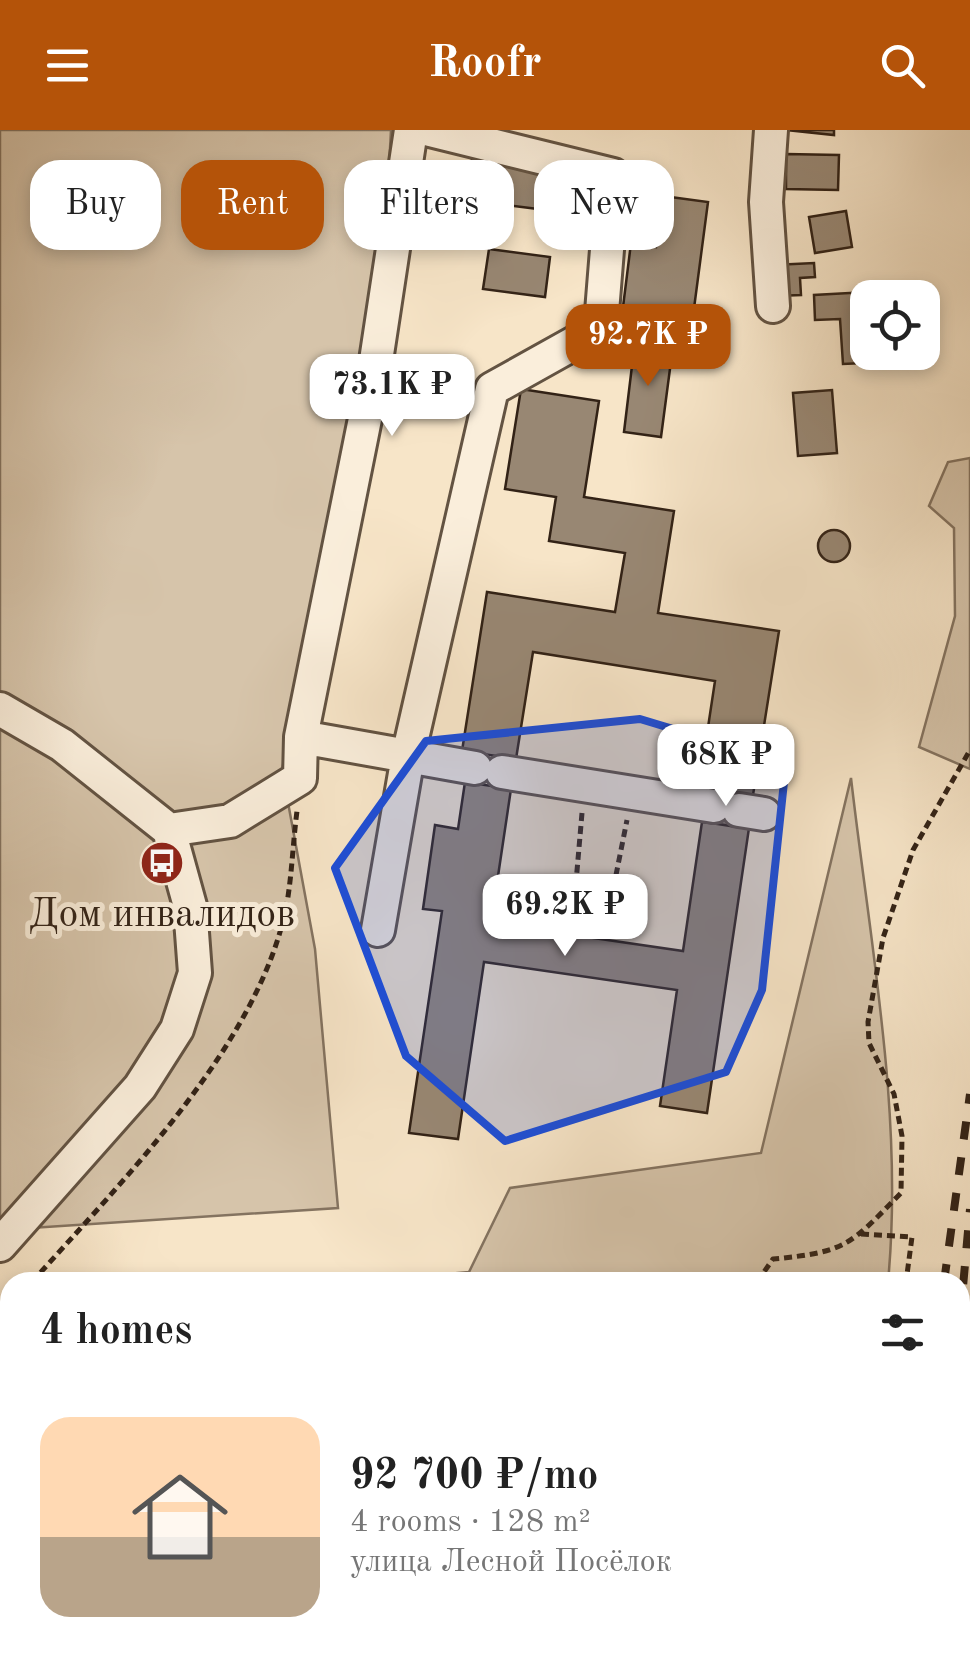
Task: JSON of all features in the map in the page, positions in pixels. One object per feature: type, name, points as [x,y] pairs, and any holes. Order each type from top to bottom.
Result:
[{"type":"street","points":[[168,830],[230,821],[300,778],[300,737],[374,374],[411,130]]},
{"type":"street","points":[[378,930],[408,756],[492,389],[578,340],[602,312],[613,175],[430,130]]},
{"type":"street","points":[[771,130],[766,202],[773,306]]},
{"type":"street","points":[[0,709],[62,744],[168,830],[190,906],[194,974],[177,1029],[140,1087],[0,1245]]},
{"type":"street","points":[[300,737],[739,810]]},
{"type":"path","points":[[764,1272],[773,1259],[830,1253],[860,1234],[901,1194],[905,1166],[894,1094],[869,1043],[868,1022],[882,938],[913,850],[970,750]]},
{"type":"path","points":[[584,785],[575,894],[593,897],[612,900],[633,793]]},
{"type":"path","points":[[860,1234],[912,1237],[907,1272]]},
{"type":"highlighted area","points":[[640,719],[786,763],[762,990],[726,1072],[505,1141],[406,1056],[335,868],[426,741]]},
{"type":"shaded area","points":[[0,130],[391,130],[389,160],[344,160],[344,250],[385,250],[384,260],[282,770],[315,949],[338,1208],[0,1230]]},
{"type":"shaded area","points":[[970,458],[970,769],[919,747],[955,616],[954,528],[929,506],[948,462]]},
{"type":"shaded area","points":[[851,778],[888,1093],[892,1156],[889,1272],[469,1272],[510,1188],[761,1153]]},
{"type":"building","points":[[786,130],[834,130],[834,135]]},
{"type":"building","points":[[786,154],[839,155],[838,190],[786,189]]},
{"type":"building","points":[[514,165],[534,167],[534,208],[514,206]]},
{"type":"building","points":[[674,197],[708,202],[693,316],[623,307],[630,250],[674,250]]},
{"type":"building","points":[[846,211],[852,247],[815,253],[809,217]]},
{"type":"building","points":[[489,250],[550,257],[545,297],[483,289]]},
{"type":"building","points":[[814,263],[815,277],[800,278],[801,295],[776,296],[774,265]]},
{"type":"building","points":[[850,293],[850,364],[843,364],[840,319],[815,320],[814,295]]},
{"type":"building","points":[[635,341],[673,346],[661,437],[624,432]]},
{"type":"building","points":[[521,389],[599,401],[584,497],[674,511],[658,613],[779,631],[753,795],[699,787],[715,681],[533,652],[516,759],[462,751],[487,592],[615,612],[625,553],[549,541],[556,497],[505,489]]},
{"type":"building","points":[[832,390],[837,453],[798,456],[793,393]]},
{"type":"building","points":[[834,530],[845,535],[850,546],[845,557],[834,562],[823,557],[818,546],[823,535]]},
{"type":"building","points":[[465,782],[511,789],[491,923],[683,951],[702,822],[749,828],[707,1113],[660,1106],[677,990],[484,962],[458,1139],[409,1133],[442,911],[423,909],[435,825],[458,829]]},
{"type":"building","points":[[716,790],[742,794],[737,827],[711,823]]},
{"type":"railway","points":[[945,1272],[970,1094]]},
{"type":"railway","points":[[964,1272],[970,1209]]},
{"type":"place","name":"Дом инвалидов","points":[[162,863]]}]
